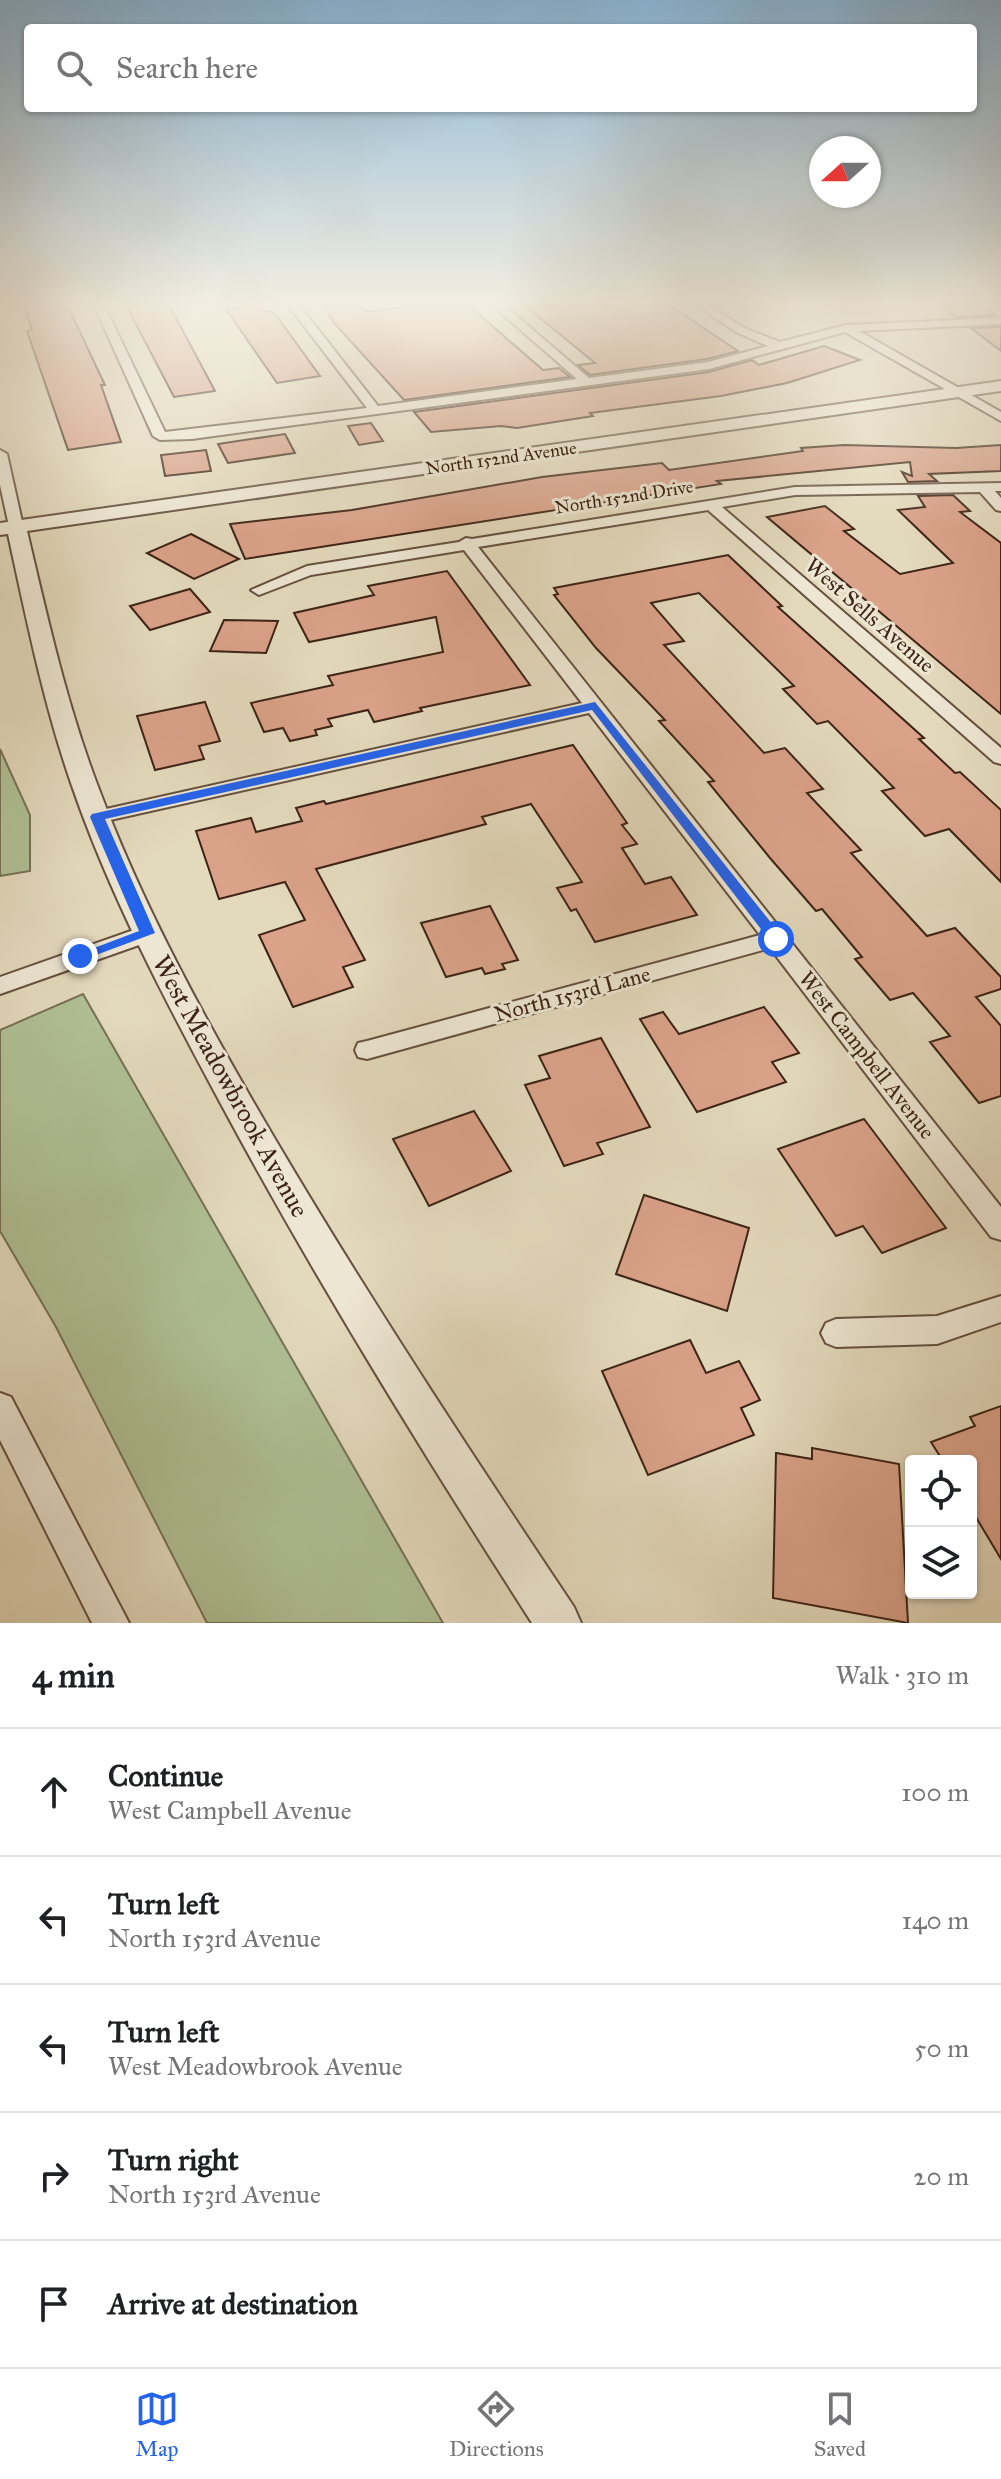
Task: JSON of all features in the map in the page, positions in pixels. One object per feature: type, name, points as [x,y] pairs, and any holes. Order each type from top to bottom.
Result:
[{"type":"street","points":[[134,381],[160,436],[192,435],[586,381]]},
{"type":"street","points":[[352,381],[375,410]]},
{"type":"street","points":[[937,381],[1001,417]]},
{"type":"street","name":"North 152nd Avenue","points":[[8,528],[1001,386]]},
{"type":"street","name":"West Meadowbrook Avenue","points":[[0,454],[8,528],[49,672],[97,817],[148,933],[209,1054],[283,1185],[558,1623]]},
{"type":"street","name":"North 152nd Drive","points":[[259,590],[307,571],[466,542],[795,491],[1001,487]]},
{"type":"street","points":[[984,488],[1001,507]]},
{"type":"street","name":"West Sells Avenue","points":[[710,504],[1001,758]]},
{"type":"street","name":"West Campbell Avenue","points":[[466,542],[1001,1228]]},
{"type":"street","points":[[97,817],[595,706]]},
{"type":"street","points":[[0,986],[148,933]]},
{"type":"street","name":"North 153rd Lane","points":[[367,1050],[776,939]]},
{"type":"street","points":[[836,1333],[937,1330],[1001,1309]]},
{"type":"street","points":[[0,1408],[111,1623]]},
{"type":"green space","points":[[0,749],[30,815],[30,871],[0,876]]},
{"type":"green space","points":[[83,994],[443,1623],[207,1623],[56,1327],[0,1231],[0,1030]]},
{"type":"building","points":[[44,381],[103,381],[105,385],[101,385],[121,442],[68,450]]},
{"type":"building","points":[[165,381],[210,381],[215,391],[174,397]]},
{"type":"building","points":[[386,381],[543,381],[404,400]]},
{"type":"building","points":[[645,381],[794,381],[721,396],[590,413],[593,416],[517,428],[501,426],[431,432],[414,412]]},
{"type":"building","points":[[371,423],[383,441],[359,445],[348,426]]},
{"type":"building","points":[[285,434],[295,453],[228,463],[218,444]]},
{"type":"building","points":[[844,445],[956,448],[1001,445],[1001,471],[929,474],[937,481],[908,482],[902,472],[912,476],[910,462],[717,481],[721,484],[245,559],[230,524],[352,510],[542,477],[662,463],[669,470],[803,451],[801,448]]},
{"type":"building","points":[[206,450],[211,471],[165,476],[161,455]]},
{"type":"building","points":[[953,495],[970,511],[960,512],[1001,543],[1001,714],[767,517],[825,506],[854,529],[844,531],[900,574],[953,563],[898,510],[925,507],[918,496]]},
{"type":"building","points":[[191,534],[239,559],[194,579],[147,553]]},
{"type":"building","points":[[728,555],[782,606],[778,607],[924,738],[919,739],[955,773],[960,772],[1001,810],[1001,882],[949,829],[925,836],[882,791],[894,788],[828,721],[817,724],[783,689],[794,686],[699,593],[651,603],[684,641],[664,645],[764,753],[785,748],[823,789],[807,793],[861,850],[851,853],[927,936],[955,928],[1001,977],[1001,989],[976,997],[1001,1026],[1001,1096],[979,1103],[930,1042],[950,1036],[913,993],[890,1000],[855,959],[862,957],[822,909],[816,911],[770,858],[708,782],[714,781],[659,721],[665,720],[596,648],[554,595],[558,594],[554,588]]},
{"type":"building","points":[[447,571],[530,685],[420,708],[422,711],[374,722],[368,710],[328,719],[332,726],[315,730],[317,735],[290,741],[283,728],[264,732],[251,703],[333,685],[328,676],[443,652],[436,617],[309,642],[294,613],[374,595],[368,586]]},
{"type":"building","points":[[190,589],[210,612],[150,630],[130,606]]},
{"type":"building","points":[[224,620],[278,621],[266,653],[210,651]]},
{"type":"building","points":[[205,702],[220,741],[199,746],[204,759],[155,770],[137,716]]},
{"type":"building","points":[[573,745],[627,823],[622,825],[637,844],[622,848],[645,884],[671,877],[697,915],[595,942],[576,909],[571,911],[557,888],[582,882],[531,804],[482,817],[486,824],[316,869],[365,960],[343,967],[353,987],[293,1007],[259,935],[305,920],[285,882],[219,899],[196,831],[251,818],[256,832],[302,821],[296,808],[324,801],[326,804]]},
{"type":"building","points":[[490,906],[518,960],[502,964],[505,969],[485,974],[482,968],[446,977],[421,923]]},
{"type":"building","points":[[764,1007],[799,1053],[772,1062],[786,1082],[697,1112],[640,1019],[663,1012],[679,1034]]},
{"type":"building","points":[[601,1038],[650,1127],[597,1143],[603,1154],[564,1166],[525,1085],[550,1078],[539,1056]]},
{"type":"building","points":[[474,1111],[511,1171],[429,1206],[393,1139]]},
{"type":"building","points":[[864,1119],[946,1228],[882,1253],[863,1226],[836,1236],[778,1149]]},
{"type":"building","points":[[644,1195],[749,1228],[727,1311],[616,1274]]},
{"type":"building","points":[[690,1340],[706,1373],[739,1361],[760,1400],[741,1408],[754,1435],[648,1475],[602,1371]]},
{"type":"building","points":[[1001,1406],[1001,1559],[977,1519],[977,1455],[939,1455],[931,1442],[975,1426],[970,1417]]},
{"type":"building","points":[[812,1448],[899,1464],[908,1623],[773,1598],[776,1453],[812,1459]]},
{"type":"route","points":[[80,956],[148,933],[97,817],[595,706],[776,939]]}]
